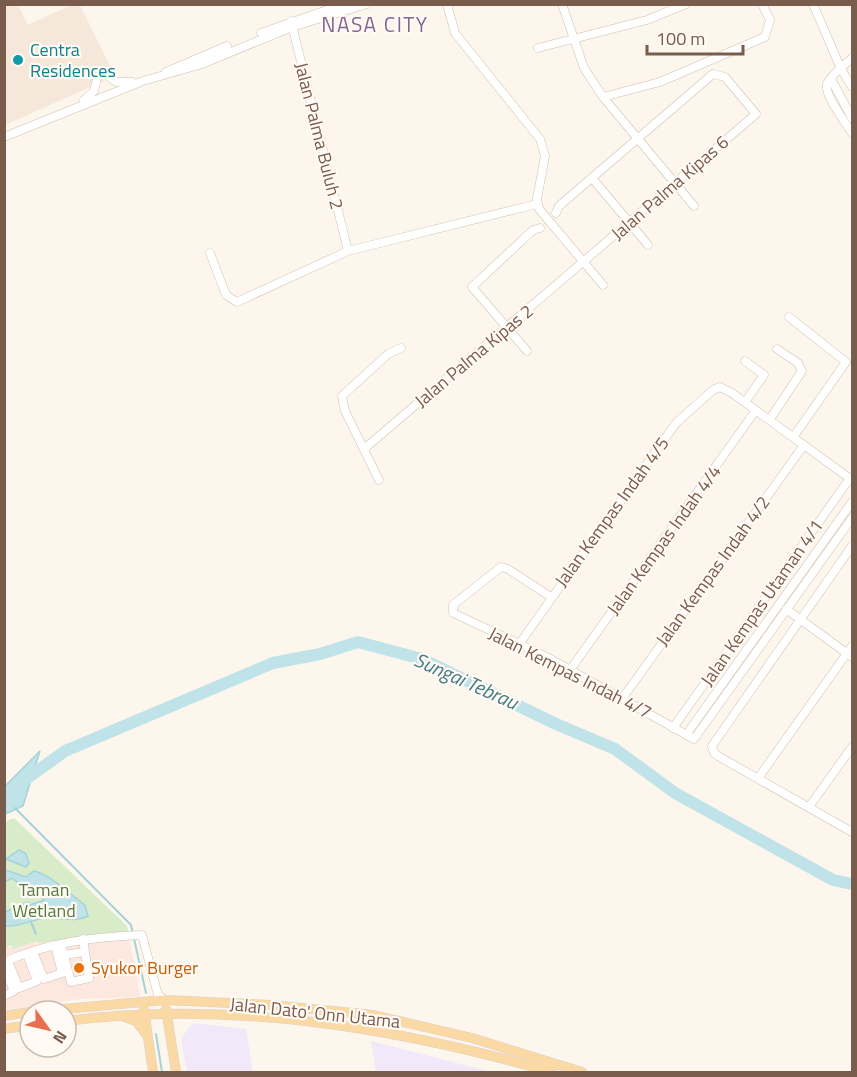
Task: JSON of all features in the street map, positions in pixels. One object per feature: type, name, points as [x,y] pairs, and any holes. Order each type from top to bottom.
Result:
[{"type":"main road","name":"Jalan Dato' Onn Utama","points":[[78,1008],[165,1000],[271,1005],[385,1016],[472,1038],[582,1072]]},
{"type":"main road","points":[[165,1000],[176,1072]]},
{"type":"main road","points":[[143,1002],[153,1072]]},
{"type":"main road","name":"Jalan Dato' Onn Utama","points":[[78,1020],[145,1013],[271,1017],[408,1035],[552,1072]]},
{"type":"main road","points":[[170,1041],[172,1030],[180,1019],[200,1014]]},
{"type":"main road","points":[[115,1015],[136,1021],[148,1039]]},
{"type":"main road","points":[[408,1035],[410,1023]]},
{"type":"street","points":[[4,137],[143,81],[202,64],[291,24],[344,4]]},
{"type":"street","points":[[291,24],[367,4]]},
{"type":"street","points":[[447,4],[455,33],[540,139],[545,156],[537,204],[603,285]]},
{"type":"street","points":[[562,4],[572,39],[584,68],[603,98],[636,140],[694,206]]},
{"type":"street","points":[[538,48],[647,20],[686,4]]},
{"type":"street","points":[[603,98],[660,82],[765,37],[770,20],[762,4]]},
{"type":"street","points":[[813,4],[841,69],[852,87]]},
{"type":"street","name":"Jalan Palma Buluh 2","points":[[291,24],[348,250]]},
{"type":"street","points":[[852,58],[827,83],[828,93],[852,133]]},
{"type":"street","name":"Jalan Palma Kipas 6","points":[[584,262],[756,114],[725,77],[713,74],[636,140]]},
{"type":"street","points":[[70,110],[91,95],[100,76],[116,82],[143,81]]},
{"type":"street","points":[[831,79],[852,118]]},
{"type":"street","points":[[556,213],[559,206],[636,140]]},
{"type":"street","points":[[592,178],[648,245]]},
{"type":"street","points":[[210,253],[226,295],[237,302],[348,250],[537,204]]},
{"type":"street","points":[[527,351],[472,287],[532,230],[540,228]]},
{"type":"street","name":"Jalan Palma Kipas 2","points":[[364,449],[584,262]]},
{"type":"street","points":[[789,317],[846,362],[794,436]]},
{"type":"street","points":[[379,480],[345,411],[342,396],[388,354],[401,348]]},
{"type":"street","points":[[770,418],[802,371],[798,363],[777,349]]},
{"type":"street","points":[[745,361],[764,375],[745,402],[851,479]]},
{"type":"street","name":"Jalan Kempas Indah 4/5","points":[[520,643],[676,423],[713,390],[720,387],[745,402]]},
{"type":"street","name":"Jalan Kempas Indah 4/4","points":[[570,670],[756,410]]},
{"type":"street","name":"Jalan Kempas Indah 4/2","points":[[622,699],[804,444]]},
{"type":"street","name":"Jalan Kempas Utaman 4/1","points":[[673,728],[851,479]]},
{"type":"street","points":[[852,502],[686,735],[696,738],[852,518]]},
{"type":"street","points":[[852,546],[712,746],[714,753],[852,832]]},
{"type":"street","name":"Jalan Kempas Indah 4/7","points":[[551,597],[508,569],[501,567],[453,605],[453,613],[520,643],[686,735]]},
{"type":"street","points":[[759,777],[851,652],[780,604]]},
{"type":"street","points":[[809,807],[852,747]]},
{"type":"street","points":[[6,964],[58,944],[83,939],[142,935],[158,995],[165,1000]]},
{"type":"street","points":[[58,944],[64,955],[70,982],[88,978],[83,939]]},
{"type":"street","points":[[30,953],[44,979],[62,973],[58,944]]},
{"type":"street","points":[[64,955],[84,952]]},
{"type":"street","points":[[6,964],[20,988],[37,981],[30,953]]},
{"type":"street","points":[[4,996],[14,991],[6,964]]},
{"type":"shaded area","name":"Centra Residences","points":[[5,5],[18,5],[28,25],[71,5],[80,5],[115,76],[5,125]]},
{"type":"shaded area","points":[[128,931],[140,997],[18,999],[18,1008],[5,1010],[5,946],[14,948],[37,941]]},
{"type":"shaded area","points":[[195,1023],[246,1029],[253,1072],[187,1072],[181,1039],[189,1027]]},
{"type":"shaded area","points":[[371,1041],[492,1072],[376,1072]]},
{"type":"green space","name":"Taman Wetland","points":[[14,818],[127,926],[128,931],[38,943],[37,941],[13,949],[11,945],[5,948],[5,822]]},
{"type":"water","points":[[40,751],[23,806],[5,814],[5,786]]},
{"type":"water","points":[[19,850],[26,854],[29,863],[26,867],[6,859]]},
{"type":"water","points":[[5,870],[26,877],[34,871],[46,876],[85,905],[88,916],[76,919],[45,918],[5,926],[5,912],[28,902],[30,905],[44,900],[41,895],[28,891],[12,878],[5,882]]},
{"type":"waterway","name":"Sungai Tebrau","points":[[4,804],[9,802],[22,782],[65,751],[273,663],[320,654],[358,642],[422,659],[556,724],[615,749],[675,793],[833,880],[852,884]]},
{"type":"waterway","points":[[15,808],[131,925],[146,993]]},
{"type":"waterway","points":[[31,922],[36,934]]},
{"type":"waterway","points":[[156,1034],[162,1072]]},
{"type":"place","name":"Centra Residences","points":[[18,60]]},
{"type":"place","name":"Syukor Burger","points":[[79,968]]},
{"type":"district","name":"NASA CITY","points":[[375,25]]}]
